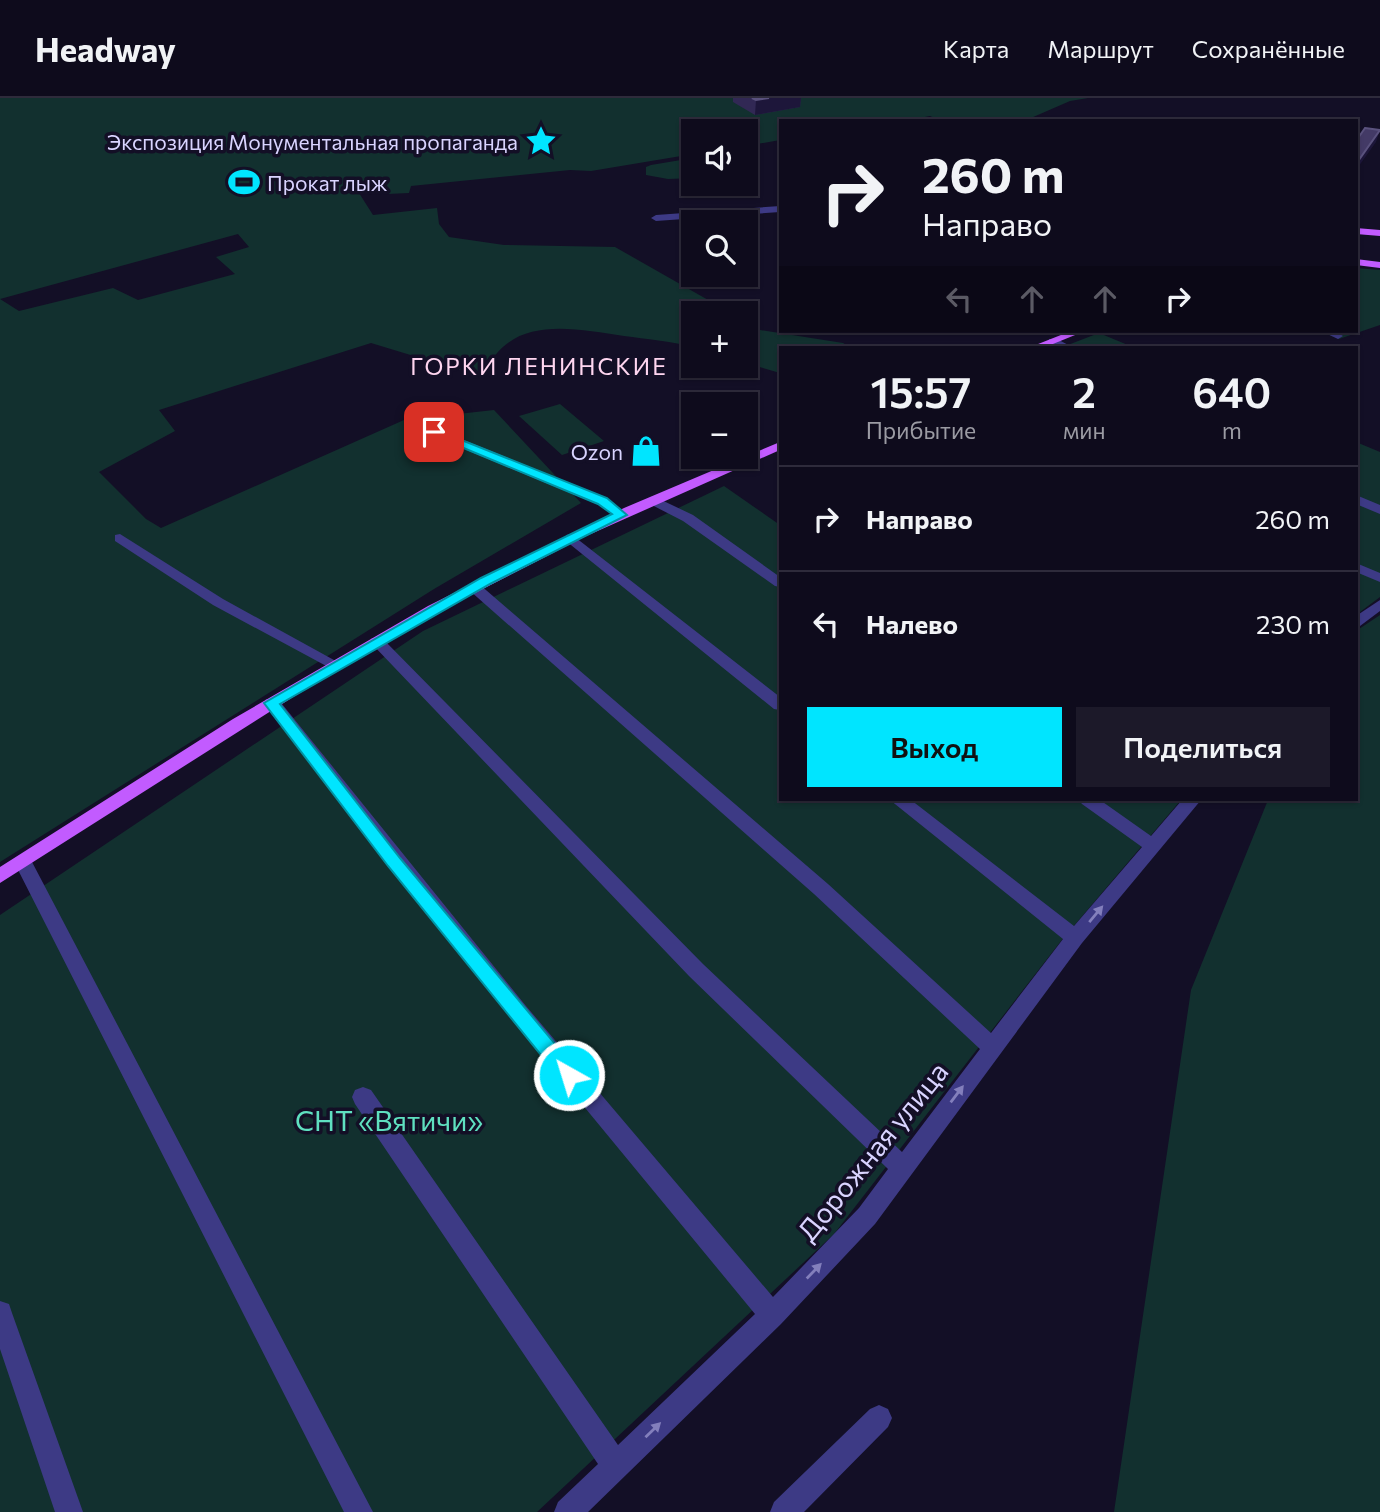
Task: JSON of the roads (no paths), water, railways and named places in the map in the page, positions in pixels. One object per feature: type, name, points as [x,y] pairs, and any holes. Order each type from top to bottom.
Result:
[{"type":"main road","points":[[1358,231],[1380,233]]},
{"type":"main road","points":[[1358,262],[1380,265]]},
{"type":"main road","points":[[1039,346],[1075,333]]},
{"type":"main road","points":[[0,876],[272,703],[377,640],[571,538],[779,446]]},
{"type":"street","points":[[656,218],[779,209]]},
{"type":"street","points":[[1332,333],[1338,335]]},
{"type":"street","points":[[1053,341],[1064,346]]},
{"type":"street","points":[[434,432],[603,501],[621,515]]},
{"type":"street","points":[[653,500],[688,518],[779,582]]},
{"type":"street","points":[[1358,500],[1380,510]]},
{"type":"street","points":[[120,538],[140,554],[218,602],[335,665]]},
{"type":"street","points":[[571,538],[779,704]]},
{"type":"street","points":[[1358,568],[1380,578]]},
{"type":"street","points":[[474,587],[821,889],[992,1047]]},
{"type":"street","points":[[1358,622],[1380,604]]},
{"type":"street","points":[[377,640],[696,970],[902,1167]]},
{"type":"street","points":[[272,703],[394,862],[569,1075],[772,1315]]},
{"type":"street","points":[[900,801],[1075,938]]},
{"type":"street","points":[[1089,801],[1153,846]]},
{"type":"street","name":"Дорожная улица","points":[[568,1512],[772,1315],[867,1216],[1075,938],[1191,801]]},
{"type":"street","points":[[23,862],[359,1512]]},
{"type":"street","points":[[363,1097],[616,1466]]},
{"type":"street","points":[[0,1313],[69,1512]]},
{"type":"street","points":[[784,1512],[878,1418]]},
{"type":"place","name":"Экспозиция Монументальная пропаганда","points":[[541,141]]},
{"type":"place","name":"Прокат лыж","points":[[244,182]]},
{"type":"place","name":"Ozon","points":[[646,451]]},
{"type":"district","name":"ГОРКИ ЛЕНИНСКИЕ","points":[[539,366]]},
{"type":"park label","name":"СНТ «Вятичи»","points":[[389,1120]]}]
